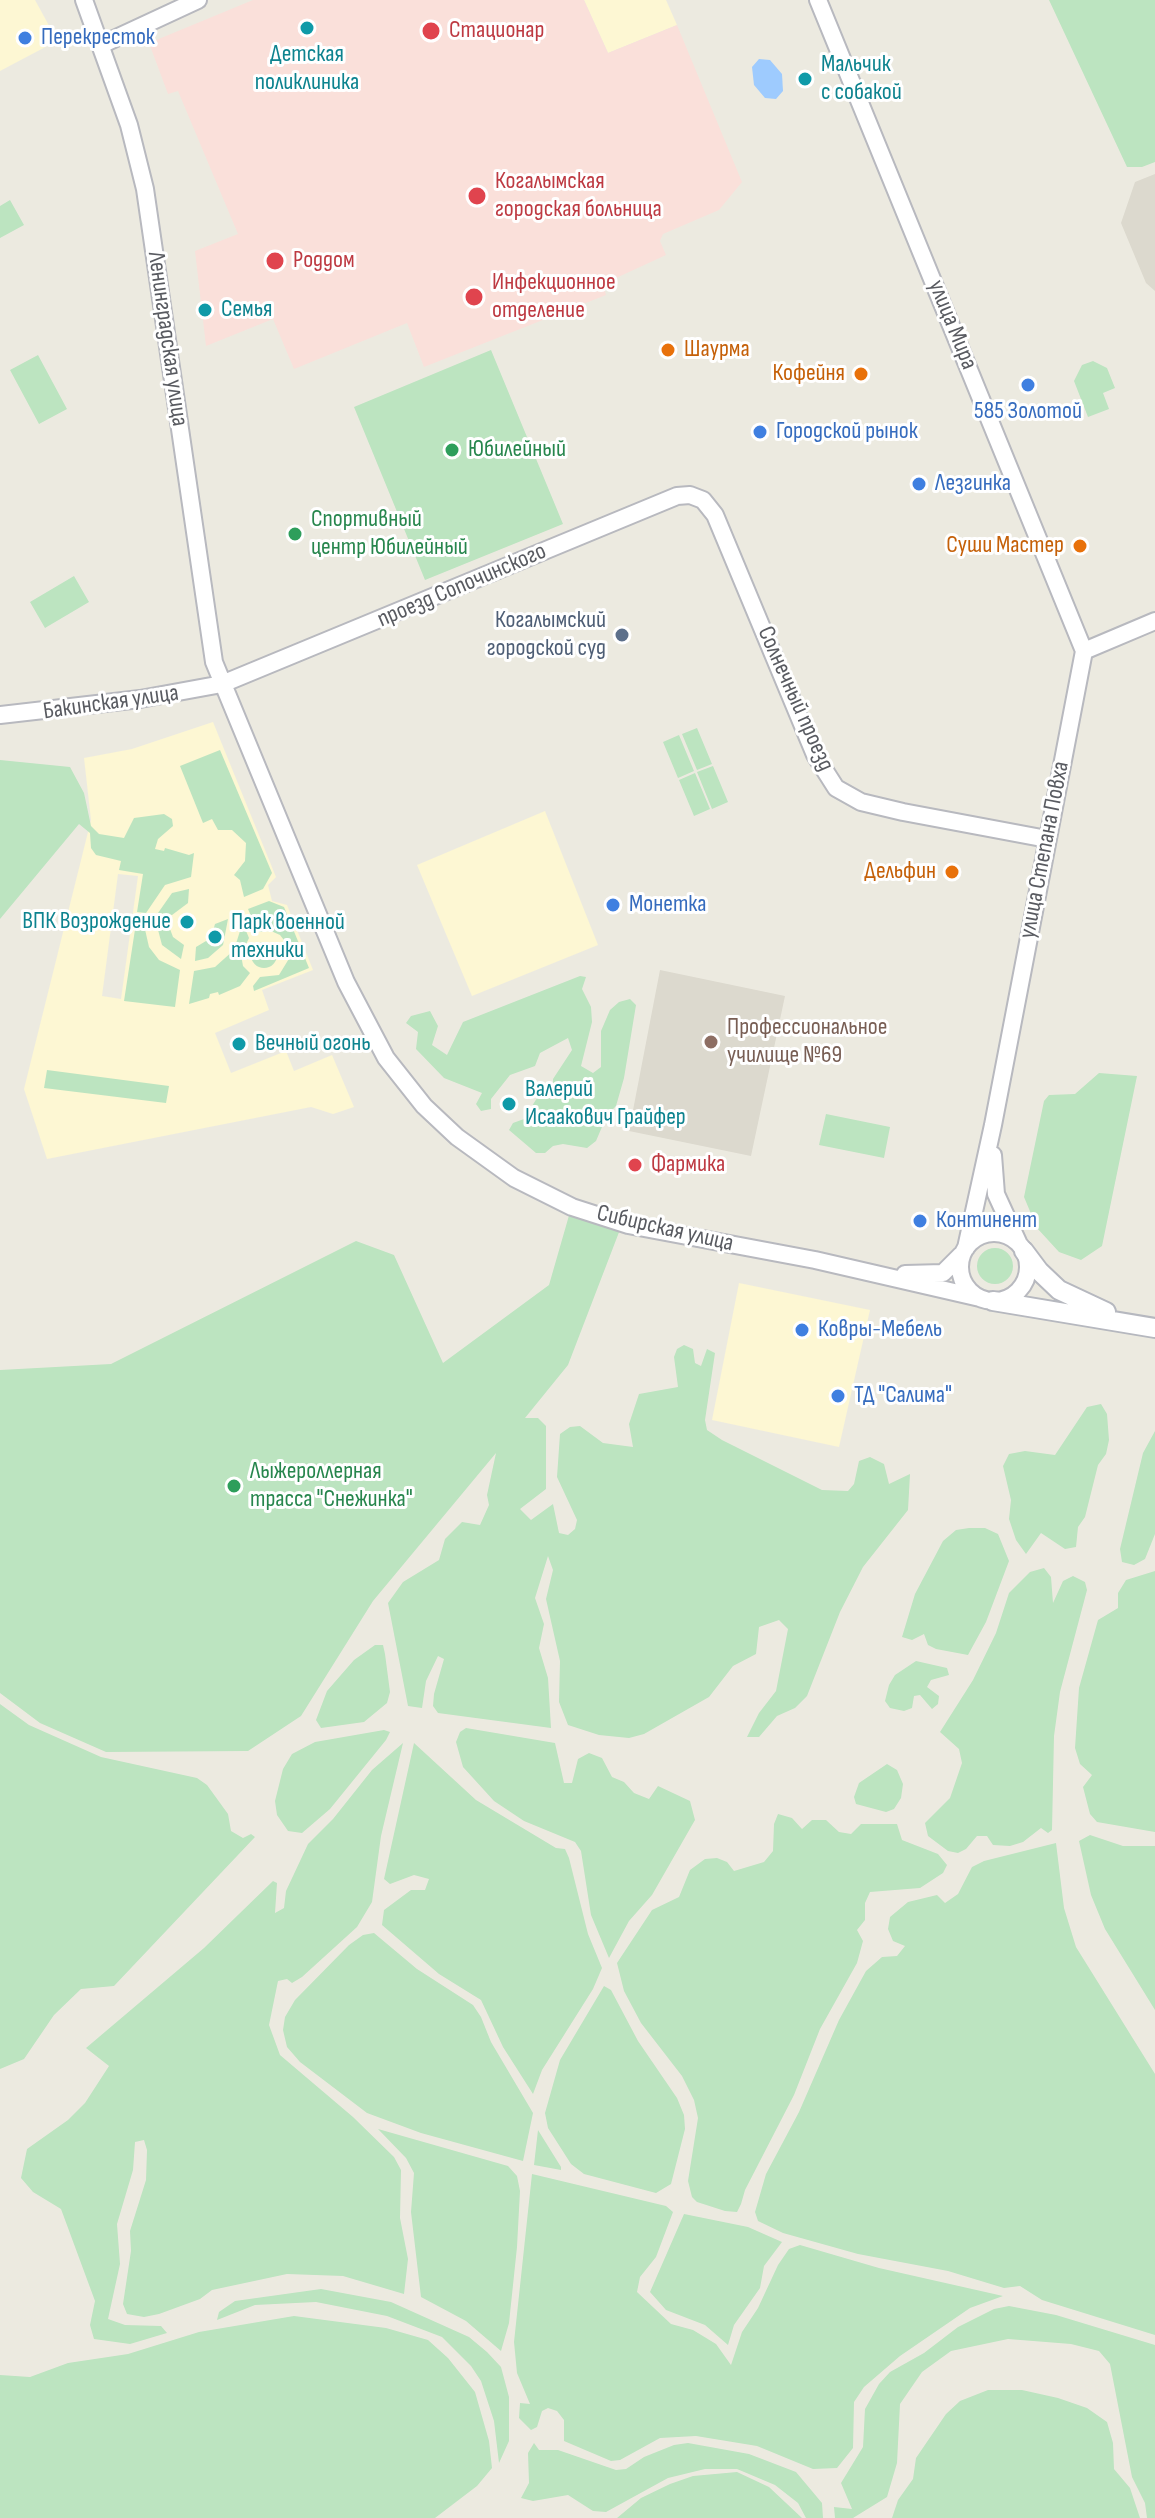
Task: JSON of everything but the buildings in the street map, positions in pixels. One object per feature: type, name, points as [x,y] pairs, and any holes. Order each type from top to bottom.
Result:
[{"type":"main road","points":[[1022,1247],[1039,1271],[1070,1297],[1154,1328]]},
{"type":"main road","points":[[987,1300],[1154,1328]]},
{"type":"street","name":"Ленинградская улица","points":[[84,0],[129,125],[145,189],[208,634],[222,684]]},
{"type":"street","points":[[101,45],[198,0]]},
{"type":"street","name":"улица Мира","points":[[818,0],[1084,651]]},
{"type":"street","name":"проезд Сопочинского","points":[[222,684],[677,496],[690,495],[703,500]]},
{"type":"street","name":"Солнечный проезд","points":[[703,500],[722,529],[815,755],[836,788],[861,802],[1047,839]]},
{"type":"street","points":[[1084,651],[1155,621]]},
{"type":"street","name":"улица Степана Повха","points":[[964,1250],[993,1125],[1084,651]]},
{"type":"street","name":"Бакинская улица","points":[[0,715],[153,697],[222,684]]},
{"type":"street","name":"Сибирская улица","points":[[222,684],[368,1030],[404,1081],[441,1122],[514,1178],[584,1211],[640,1227],[832,1264],[987,1300]]},
{"type":"street","name":"улица Степана Повха","points":[[993,1125],[996,1194],[1022,1247]]},
{"type":"street","points":[[988,1233],[1005,1235],[1022,1247],[1028,1267],[1023,1284],[1011,1297],[987,1300],[962,1279],[964,1250],[975,1238],[988,1233]]},
{"type":"street","name":"Сибирская улица","points":[[832,1264],[929,1276],[949,1270],[964,1250]]},
{"type":"shaded area","name":"Перекресток","points":[[0,0],[35,0],[52,31],[48,33],[53,43],[0,71]]},
{"type":"shaded area","name":"Когалымская городская больница","points":[[253,0],[584,0],[608,53],[677,25],[742,182],[719,210],[663,234],[660,241],[666,255],[603,284],[606,295],[424,367],[407,323],[294,369],[273,319],[206,346],[195,251],[238,234],[178,91],[168,94],[149,43]]},
{"type":"shaded area","points":[[584,0],[666,0],[677,25],[608,53]]},
{"type":"shaded area","points":[[1155,174],[1155,291],[1146,283],[1121,223],[1135,182]]},
{"type":"shaded area","name":"Парк военной техники","points":[[213,722],[276,877],[268,885],[272,901],[287,905],[313,970],[262,990],[269,1010],[215,1033],[231,1073],[286,1051],[294,1071],[332,1055],[354,1107],[333,1114],[311,1107],[47,1159],[24,1089],[91,820],[84,758],[132,749]],"holes":[[[118,874],[138,876],[121,999],[102,996]]]},
{"type":"shaded area","points":[[545,811],[598,945],[472,996],[417,865]]},
{"type":"shaded area","name":"Профессиональное училище №69","points":[[660,970],[785,996],[751,1156],[629,1131]]},
{"type":"shaded area","points":[[739,1283],[870,1310],[839,1447],[712,1420]]},
{"type":"green space","points":[[1049,0],[1155,0],[1155,162],[1142,167],[1127,167]]},
{"type":"green space","points":[[10,200],[24,225],[0,238],[0,206]]},
{"type":"green space","name":"Юбилейный","points":[[491,350],[563,524],[425,580],[354,407]]},
{"type":"green space","points":[[38,355],[67,409],[39,424],[10,370]]},
{"type":"green space","points":[[1093,361],[1107,368],[1115,388],[1103,393],[1109,409],[1088,417],[1074,381],[1082,365]]},
{"type":"green space","points":[[74,576],[89,602],[45,628],[30,602]]},
{"type":"green space","points":[[697,728],[712,764],[697,770],[682,734]]},
{"type":"green space","points":[[679,735],[694,771],[678,778],[663,742]]},
{"type":"green space","points":[[220,750],[272,873],[263,889],[244,897],[240,880],[234,875],[245,861],[246,843],[232,830],[218,830],[212,819],[203,823],[180,766]]},
{"type":"green space","points":[[0,760],[70,767],[84,793],[91,826],[99,834],[124,838],[134,818],[164,814],[172,819],[173,826],[158,839],[155,849],[164,851],[165,848],[189,855],[194,853],[191,877],[165,885],[146,913],[137,912],[143,874],[119,870],[121,861],[96,855],[91,848],[90,833],[79,824],[0,919]]},
{"type":"green space","points":[[713,766],[728,802],[712,809],[697,772]]},
{"type":"green space","points":[[695,773],[710,809],[694,816],[679,780]]},
{"type":"green space","points":[[189,889],[188,903],[172,915],[158,913],[172,893]]},
{"type":"green space","points":[[269,901],[284,907],[309,968],[254,991],[253,986],[260,977],[279,975],[290,957],[287,944],[280,935],[271,931],[258,932],[248,909]]},
{"type":"green space","points":[[239,914],[249,938],[241,955],[243,966],[250,973],[240,986],[219,995],[218,992],[210,994],[209,998],[189,1004],[194,971],[215,967],[234,950],[240,931]]},
{"type":"green space","points":[[228,919],[223,945],[208,958],[195,961],[196,947],[211,938],[215,924]]},
{"type":"green space","points":[[136,923],[144,925],[149,947],[159,960],[180,970],[175,1007],[124,1001]]},
{"type":"green space","points":[[157,926],[170,929],[173,937],[184,945],[181,959],[162,945]]},
{"type":"green space","points":[[264,942],[273,946],[277,955],[273,964],[264,968],[255,964],[251,955],[255,946]]},
{"type":"green space","points":[[580,976],[586,977],[582,989],[591,1007],[592,1022],[581,1066],[593,1073],[601,1067],[601,1031],[610,1010],[619,1002],[630,999],[636,1005],[624,1078],[616,1106],[607,1115],[596,1141],[587,1148],[563,1144],[553,1146],[545,1153],[536,1153],[509,1130],[513,1123],[524,1119],[537,1098],[553,1088],[553,1079],[572,1050],[568,1038],[540,1053],[535,1066],[510,1075],[491,1099],[491,1109],[481,1111],[476,1104],[482,1093],[444,1078],[416,1049],[418,1032],[406,1023],[411,1016],[430,1011],[438,1026],[432,1045],[447,1055],[463,1022]]},
{"type":"green space","points":[[47,1070],[169,1086],[166,1103],[44,1088]]},
{"type":"green space","points":[[1099,1073],[1137,1076],[1102,1246],[1081,1260],[1059,1252],[1037,1228],[1024,1197],[1044,1101],[1049,1095],[1075,1094]]},
{"type":"green space","points":[[826,1114],[890,1127],[884,1158],[819,1145]]},
{"type":"green space","name":"Лыжероллерная трасса \"Снежинка\"","points":[[570,1212],[621,1227],[568,1365],[525,1418],[538,1418],[546,1426],[546,1489],[520,1509],[531,1520],[553,1504],[559,1533],[568,1535],[575,1529],[577,1520],[557,1477],[560,1434],[570,1427],[580,1426],[603,1443],[633,1447],[629,1424],[639,1394],[678,1387],[674,1357],[677,1349],[684,1345],[693,1349],[695,1363],[701,1366],[707,1349],[715,1353],[705,1420],[707,1430],[722,1440],[822,1490],[848,1491],[854,1484],[859,1461],[870,1457],[884,1464],[889,1484],[910,1474],[908,1510],[863,1567],[840,1612],[807,1696],[795,1708],[777,1716],[759,1737],[747,1737],[759,1713],[776,1691],[788,1629],[779,1620],[759,1627],[756,1654],[733,1666],[709,1697],[644,1734],[629,1738],[599,1735],[568,1725],[559,1702],[560,1661],[546,1599],[553,1570],[548,1556],[535,1598],[544,1624],[539,1648],[548,1678],[551,1728],[438,1713],[433,1706],[434,1694],[444,1659],[438,1656],[426,1681],[422,1708],[408,1706],[388,1603],[403,1582],[439,1560],[445,1539],[462,1522],[480,1525],[489,1505],[487,1495],[496,1453],[373,1601],[301,1716],[248,1751],[106,1752],[40,1723],[0,1693],[0,1370],[111,1364],[356,1241],[394,1255],[443,1363],[549,1285]]},
{"type":"green space","points":[[995,1248],[1008,1253],[1013,1266],[1008,1279],[995,1284],[982,1279],[977,1266],[982,1253]]},
{"type":"green space","points":[[1101,1404],[1107,1414],[1109,1440],[1106,1454],[1098,1465],[1085,1517],[1078,1527],[1076,1547],[1065,1549],[1041,1533],[1026,1554],[1016,1540],[1009,1519],[1011,1500],[1003,1466],[1009,1454],[1025,1451],[1055,1455],[1087,1407]]},
{"type":"green space","points":[[1155,1431],[1155,1534],[1145,1559],[1134,1565],[1122,1562],[1120,1549],[1143,1453]]},
{"type":"green space","points":[[985,1528],[998,1534],[1009,1561],[986,1622],[968,1655],[936,1649],[928,1645],[924,1634],[912,1640],[902,1637],[915,1594],[943,1541],[956,1530]]},
{"type":"green space","points":[[1044,1568],[1051,1577],[1053,1603],[1063,1581],[1073,1576],[1085,1582],[1087,1590],[1060,1692],[1054,1736],[1052,1830],[1048,1833],[1041,1828],[1023,1842],[1010,1846],[993,1845],[987,1836],[977,1836],[966,1849],[958,1853],[948,1851],[928,1836],[925,1823],[950,1798],[962,1763],[959,1749],[940,1732],[973,1680],[996,1633],[1009,1593],[1030,1572]]},
{"type":"green space","points":[[1155,1571],[1155,1832],[1097,1822],[1090,1814],[1083,1787],[1092,1775],[1080,1764],[1075,1748],[1079,1688],[1098,1620],[1118,1608],[1118,1593],[1126,1580]]},
{"type":"green space","points":[[375,1645],[383,1645],[385,1654],[390,1692],[387,1703],[364,1722],[321,1728],[316,1720],[327,1691],[354,1660]]},
{"type":"green space","points":[[916,1661],[947,1668],[949,1675],[931,1680],[927,1687],[939,1696],[938,1704],[932,1709],[920,1695],[914,1696],[912,1708],[904,1711],[890,1708],[885,1701],[889,1685],[895,1675]]},
{"type":"green space","points":[[0,1704],[29,1725],[101,1757],[197,1778],[207,1785],[228,1814],[231,1831],[243,1838],[251,1834],[255,1837],[114,1986],[81,1989],[54,2015],[24,2059],[0,2069]]},
{"type":"green space","points":[[466,1728],[555,1743],[564,1783],[572,1783],[578,1759],[589,1753],[602,1758],[612,1777],[624,1782],[634,1793],[649,1799],[658,1786],[690,1801],[695,1820],[652,1895],[629,1921],[609,1958],[591,1915],[581,1851],[575,1842],[524,1821],[494,1801],[463,1767],[456,1742],[460,1732]]},
{"type":"green space","points":[[384,1730],[390,1732],[386,1740],[330,1809],[302,1833],[288,1831],[277,1815],[275,1801],[283,1769],[292,1754],[315,1742]]},
{"type":"green space","points":[[403,1743],[381,1836],[372,1902],[357,1927],[302,1977],[292,1983],[287,1979],[278,1981],[269,2025],[280,2055],[353,2117],[394,2157],[401,2170],[400,2218],[408,2259],[404,2294],[343,2276],[287,2274],[212,2290],[200,2299],[159,2314],[144,2317],[127,2314],[123,2304],[131,2251],[130,2231],[146,2180],[147,2150],[144,2140],[135,2142],[133,2170],[117,2224],[120,2264],[108,2319],[125,2325],[161,2326],[167,2333],[130,2344],[94,2339],[90,2325],[95,2301],[61,2209],[33,2192],[21,2178],[27,2149],[68,2120],[85,2103],[109,2066],[86,2048],[204,1948],[273,1881],[277,1883],[275,1913],[284,1908],[286,1891],[308,1844],[333,1819],[372,1770]]},
{"type":"green space","points":[[414,1743],[476,1800],[556,1848],[565,1849],[569,1858],[588,1934],[602,1968],[593,1989],[542,2070],[533,2094],[503,2047],[481,2000],[439,1974],[382,1925],[384,1910],[411,1890],[425,1890],[429,1879],[414,1875],[390,1884],[384,1879]]},
{"type":"green space","points":[[887,1764],[897,1770],[903,1784],[901,1798],[894,1809],[886,1812],[856,1804],[854,1797],[859,1783]]},
{"type":"green space","points":[[778,1814],[792,1818],[802,1829],[812,1820],[826,1820],[839,1832],[851,1834],[861,1824],[897,1824],[902,1840],[938,1854],[947,1865],[943,1873],[920,1888],[870,1892],[865,1903],[865,1920],[857,1930],[863,1941],[857,1963],[820,2029],[794,2095],[745,2190],[737,2212],[725,2211],[697,2202],[692,2197],[688,2181],[698,2118],[694,2100],[682,2076],[641,2023],[624,1991],[617,1963],[652,1910],[679,1897],[690,1870],[705,1859],[717,1858],[727,1862],[734,1871],[764,1862],[773,1851],[774,1824]]},
{"type":"green space","points":[[1090,1835],[1123,1846],[1155,1846],[1155,2010],[1105,1929],[1091,1895],[1079,1841]]},
{"type":"green space","points":[[1056,1843],[1064,1908],[1076,1947],[1155,2074],[1155,2335],[1042,2300],[1020,2286],[1004,2288],[948,2271],[858,2254],[783,2233],[758,2221],[755,2212],[766,2174],[799,2112],[839,2020],[866,1971],[882,1957],[897,1956],[905,1946],[893,1941],[888,1929],[890,1917],[908,1902],[937,1895],[945,1903],[958,1894],[972,1867],[984,1861]]},
{"type":"green space","points":[[374,1933],[417,1969],[473,2005],[481,2017],[491,2042],[533,2113],[523,2161],[421,2133],[367,2113],[300,2062],[287,2047],[283,2030],[285,2017],[295,2000],[349,1945],[363,1935]]},
{"type":"green space","points":[[604,1986],[611,1990],[638,2041],[677,2098],[684,2115],[685,2129],[671,2184],[656,2193],[584,2174],[571,2164],[548,2128],[545,2113],[560,2060]]},
{"type":"green space","points":[[378,2129],[508,2166],[517,2176],[520,2191],[517,2247],[509,2323],[501,2351],[466,2321],[421,2297],[411,2212],[414,2173],[406,2158]]},
{"type":"green space","points":[[538,2130],[561,2167],[561,2170],[534,2165]]},
{"type":"green space","points":[[532,2174],[666,2206],[673,2212],[656,2257],[640,2277],[637,2292],[671,2324],[693,2330],[716,2344],[731,2365],[742,2332],[758,2308],[778,2265],[789,2249],[800,2245],[879,2268],[1003,2296],[970,2308],[900,2356],[864,2387],[854,2402],[853,2448],[837,2468],[813,2469],[757,2446],[696,2436],[660,2438],[620,2460],[611,2461],[564,2441],[564,2420],[557,2411],[548,2408],[542,2411],[537,2427],[531,2430],[519,2418],[520,2403],[530,2404],[517,2373],[514,2342]]},
{"type":"green space","points":[[684,2214],[748,2227],[782,2242],[764,2266],[760,2288],[734,2325],[728,2345],[705,2325],[666,2310],[650,2292]]},
{"type":"green space","points":[[321,2289],[391,2302],[469,2337],[487,2352],[501,2367],[509,2397],[509,2441],[499,2463],[494,2421],[481,2381],[471,2366],[442,2337],[387,2316],[316,2302],[255,2305],[217,2320],[219,2312],[235,2301]]},
{"type":"green space","points":[[1009,2306],[1056,2315],[1155,2345],[1155,2518],[1147,2518],[1145,2503],[1132,2477],[1110,2364],[1099,2351],[1071,2344],[1008,2339],[951,2351],[922,2372],[900,2404],[897,2463],[887,2497],[853,2518],[835,2518],[834,2507],[852,2509],[841,2483],[863,2447],[865,2409],[879,2384],[890,2372],[924,2353],[958,2327],[994,2309]]},
{"type":"green space","points":[[294,2316],[386,2328],[428,2340],[448,2358],[475,2392],[489,2441],[492,2468],[477,2486],[435,2518],[0,2518],[0,2375],[30,2377],[68,2363],[128,2354],[199,2332]]},
{"type":"green space","points":[[988,2390],[1022,2390],[1058,2398],[1087,2408],[1107,2422],[1113,2443],[1114,2469],[1130,2488],[1140,2518],[892,2518],[898,2500],[913,2479],[916,2458],[946,2414],[960,2401]]},
{"type":"green space","points":[[534,2443],[539,2450],[558,2450],[616,2470],[626,2469],[644,2457],[674,2445],[688,2443],[749,2454],[796,2472],[822,2503],[823,2518],[806,2518],[798,2503],[775,2485],[737,2469],[705,2469],[668,2478],[606,2512],[593,2511],[568,2495],[533,2501],[521,2498],[529,2483],[528,2453]]},
{"type":"green space","points":[[737,2472],[769,2487],[802,2518],[617,2518],[641,2498],[670,2484],[693,2476]]},
{"type":"water","points":[[759,59],[770,60],[782,74],[783,91],[776,99],[765,98],[754,85],[752,67]]},
{"type":"place","name":"Детская поликлиника","points":[[307,28]]},
{"type":"place","name":"Стационар","points":[[431,31]]},
{"type":"place","name":"Перекресток","points":[[25,38]]},
{"type":"place","name":"Мальчик с собакой","points":[[805,79]]},
{"type":"place","name":"Когалымская городская больница","points":[[477,196]]},
{"type":"place","name":"Роддом","points":[[275,261]]},
{"type":"place","name":"Инфекционное отделение","points":[[474,297]]},
{"type":"place","name":"Семья","points":[[205,310]]},
{"type":"place","name":"Шаурма","points":[[668,350]]},
{"type":"place","name":"Кофейня","points":[[861,374]]},
{"type":"place","name":"585 Золотой","points":[[1028,385]]},
{"type":"place","name":"Городской рынок","points":[[760,432]]},
{"type":"place","name":"Юбилейный","points":[[452,450]]},
{"type":"place","name":"Лезгинка","points":[[919,484]]},
{"type":"place","name":"Спортивный центр Юбилейный","points":[[295,534]]},
{"type":"place","name":"Суши Мастер","points":[[1080,546]]},
{"type":"place","name":"Когалымский городской суд","points":[[622,635]]},
{"type":"place","name":"Дельфин","points":[[952,872]]},
{"type":"place","name":"Монетка","points":[[613,905]]},
{"type":"place","name":"ВПК Возрождение","points":[[187,922]]},
{"type":"place","name":"Парк военной техники","points":[[215,937]]},
{"type":"place","name":"Профессиональное училище №69","points":[[711,1042]]},
{"type":"place","name":"Вечный огонь","points":[[239,1044]]},
{"type":"place","name":"Валерий Исаакович Грайфер","points":[[509,1104]]},
{"type":"place","name":"Фармика","points":[[635,1165]]},
{"type":"place","name":"Континент","points":[[920,1221]]},
{"type":"place","name":"Ковры-Мебель","points":[[802,1330]]},
{"type":"place","name":"ТД \"Салима\"","points":[[838,1396]]},
{"type":"place","name":"Лыжероллерная трасса \"Снежинка\"","points":[[234,1486]]}]
